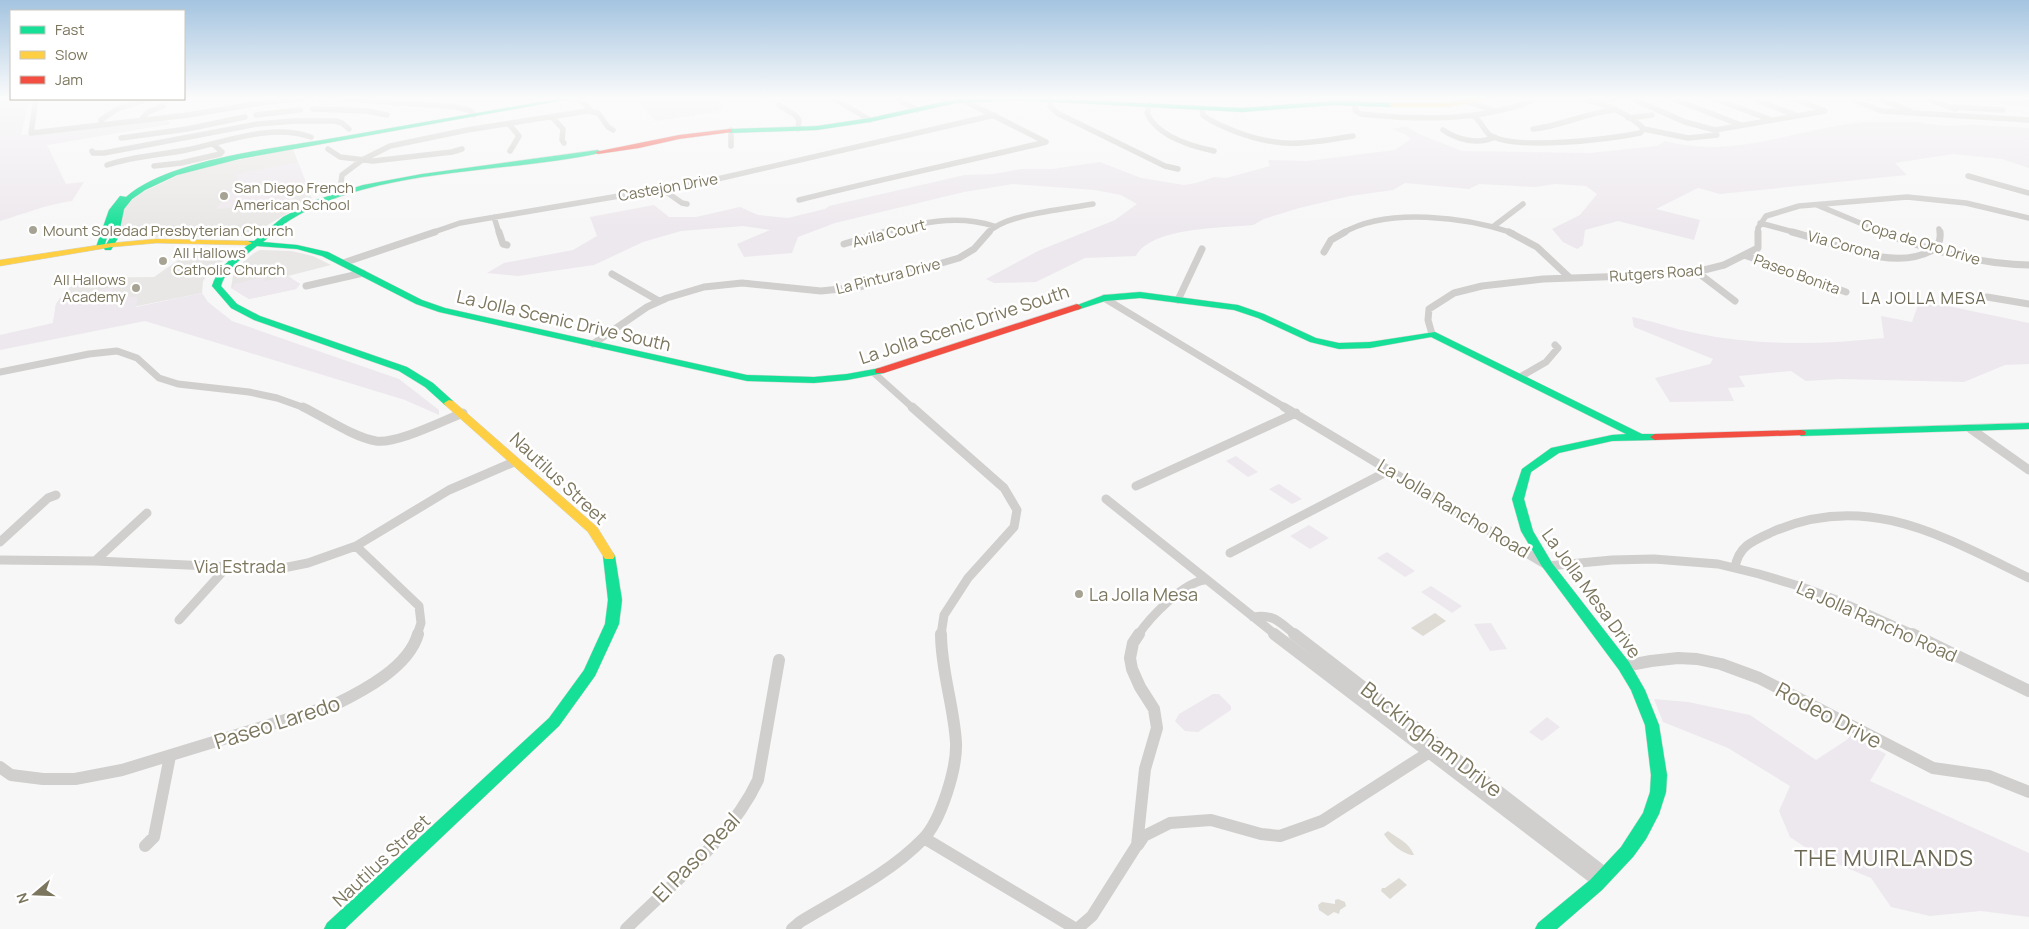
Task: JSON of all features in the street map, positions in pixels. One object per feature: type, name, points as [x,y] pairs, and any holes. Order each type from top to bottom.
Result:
[{"type":"street","points":[[92,151],[93,153],[104,153],[170,141]]},
{"type":"street","points":[[107,165],[231,141]]},
{"type":"street","points":[[107,247],[116,239],[116,221],[120,209],[142,190],[172,176],[229,159],[325,141]]},
{"type":"street","points":[[347,192],[341,183],[342,175],[362,160],[390,146],[415,141]]},
{"type":"street","points":[[510,151],[516,141]]},
{"type":"street","points":[[256,243],[302,209],[347,192],[422,176],[639,146],[660,141]]},
{"type":"street","points":[[731,141],[731,146]]},
{"type":"street","name":"Castejon Drive","points":[[343,263],[441,228],[494,217],[713,180],[881,141]]},
{"type":"street","points":[[1115,141],[1165,166],[1178,169]]},
{"type":"street","points":[[1185,141],[1202,149],[1214,151]]},
{"type":"street","points":[[1261,141],[1293,146],[1321,141]]},
{"type":"street","points":[[1538,141],[1591,141]]},
{"type":"street","points":[[799,200],[888,177],[928,170],[1046,142]]},
{"type":"street","points":[[154,166],[181,163],[220,154],[222,152],[214,145]]},
{"type":"street","points":[[328,150],[340,157],[362,160],[388,160],[462,149]]},
{"type":"street","points":[[1968,176],[2029,193]]},
{"type":"street","points":[[662,189],[682,203],[687,204]]},
{"type":"street","points":[[1747,256],[1758,248],[1760,223],[1766,216],[1775,212],[1816,205],[1907,196],[1966,203],[2029,218]]},
{"type":"street","name":"La Pintura Drive","points":[[593,344],[647,307],[704,287],[733,283],[821,291],[860,287],[959,258],[974,249],[994,226],[1008,220],[1093,204]]},
{"type":"street","points":[[1494,226],[1523,204]]},
{"type":"street","name":"Copa de Oro Drive","points":[[1816,205],[1887,234],[1934,249],[1978,261],[2003,265],[2029,265]]},
{"type":"street","points":[[494,217],[503,244],[508,245]]},
{"type":"street","points":[[1324,252],[1333,238],[1349,230],[1383,221],[1410,218],[1469,220],[1494,226],[1515,234],[1536,246],[1556,262],[1570,278]]},
{"type":"street","name":"Avila Court","points":[[844,244],[902,227],[938,221],[979,221],[994,226]]},
{"type":"street","name":"Via Corona","points":[[1760,223],[1876,256],[1916,258],[1928,254],[1934,249]]},
{"type":"street","points":[[1934,249],[1938,246],[1941,235],[1939,229]]},
{"type":"street","name":"La Jolla Scenic Drive South","points":[[0,263],[107,247],[235,246],[256,243],[309,249],[343,263],[419,302],[442,310],[747,378],[774,382],[826,381],[874,373],[1104,298],[1129,294],[1235,308],[1261,316],[1313,340],[1339,346],[1370,345],[1432,334]]},
{"type":"street","name":"Nautilus Street","points":[[256,243],[228,266],[219,277],[216,286],[228,301],[257,318],[403,369],[429,385],[490,436],[514,462],[593,530],[606,549],[611,561],[615,600],[612,624],[590,672],[554,722],[332,929]]},
{"type":"street","points":[[1178,300],[1202,249]]},
{"type":"street","name":"Rutgers Road","points":[[1432,334],[1428,320],[1429,309],[1438,301],[1453,293],[1515,281],[1655,276],[1697,272],[1731,264],[1747,256]]},
{"type":"street","name":"Paseo Bonita","points":[[1747,256],[1846,292]]},
{"type":"street","points":[[1697,272],[1735,301]]},
{"type":"street","points":[[306,286],[363,273]]},
{"type":"street","points":[[612,274],[660,301]]},
{"type":"street","points":[[1987,297],[2029,304]]},
{"type":"street","name":"La Jolla Rancho Road","points":[[1104,298],[1548,566],[1592,561],[1661,558],[1735,568],[1788,582],[1865,612],[2029,691]]},
{"type":"street","points":[[1432,334],[1640,437]]},
{"type":"street","points":[[1520,377],[1539,369],[1554,354],[1558,348],[1555,345]]},
{"type":"street","points":[[0,372],[89,354],[117,351],[137,358],[159,378],[186,386],[249,392],[277,398],[298,404],[361,436],[377,440],[397,439],[463,413]]},
{"type":"street","points":[[792,929],[800,922],[884,871],[924,838],[935,820],[951,781],[956,746],[955,728],[941,656],[941,626],[944,615],[968,578],[1014,527],[1017,506],[1004,488],[874,373]]},
{"type":"street","points":[[1136,486],[1296,413]]},
{"type":"street","name":"La Jolla Mesa Drive","points":[[1544,929],[1603,878],[1640,836],[1652,813],[1658,789],[1658,753],[1653,722],[1641,695],[1624,666],[1528,537],[1517,508],[1518,487],[1522,477],[1537,460],[1559,448],[1581,441],[1640,437],[2029,426]]},
{"type":"street","points":[[1972,429],[2029,470]]},
{"type":"street","name":"Via Estrada","points":[[0,560],[95,561],[278,569],[308,563],[356,546],[449,490],[514,462]]},
{"type":"street","points":[[1230,554],[1390,470]]},
{"type":"street","points":[[0,542],[48,498],[56,495]]},
{"type":"street","name":"Buckingham Drive","points":[[1106,499],[1205,580],[1428,753],[1603,878]]},
{"type":"street","points":[[95,561],[147,513]]},
{"type":"street","points":[[1735,568],[1736,557],[1746,544],[1772,531],[1826,516],[1844,515],[1881,519],[1912,526],[2029,578]]},
{"type":"street","name":"Paseo Laredo","points":[[0,767],[11,775],[43,779],[75,779],[122,770],[334,705],[353,697],[378,681],[396,666],[409,650],[421,626],[422,615],[419,606],[356,546]]},
{"type":"street","points":[[179,620],[226,568]]},
{"type":"street","points":[[1137,845],[1145,769],[1157,728],[1154,709],[1140,687],[1132,669],[1130,658],[1133,643],[1145,624],[1186,587],[1196,581],[1205,580]]},
{"type":"street","name":"Buckingham Drive","points":[[1252,617],[1265,615],[1273,617],[1603,878]]},
{"type":"street","name":"Rodeo Drive","points":[[1624,666],[1649,660],[1697,659],[1733,669],[1767,682],[1933,768],[1989,776],[2029,792]]},
{"type":"street","name":"El Paso Real","points":[[626,929],[723,835],[738,817],[752,794],[758,780],[778,660]]},
{"type":"street","points":[[924,838],[1077,929],[1092,916],[1144,836],[1170,823],[1211,820],[1261,834],[1280,836],[1322,822],[1428,753]]},
{"type":"street","points":[[145,846],[154,837],[170,756]]},
{"type":"shaded area","points":[[0,141],[69,141],[47,145],[66,184],[84,182],[72,201],[0,221]]},
{"type":"shaded area","points":[[1408,141],[1438,141],[1462,151],[1590,153],[1657,146],[1664,141],[1690,146],[1716,147],[1763,141],[2029,141],[2029,168],[2002,159],[1953,154],[1895,163],[1907,175],[1720,194],[1698,188],[1656,209],[1700,220],[1694,240],[1618,221],[1585,230],[1583,245],[1577,249],[1563,242],[1552,229],[1580,215],[1597,194],[1586,186],[1555,184],[1535,187],[1479,184],[1469,189],[1405,183],[1393,190],[1350,196],[1299,208],[1264,219],[1253,225],[1207,228],[1172,234],[1156,239],[1144,246],[1136,256],[1085,258],[1036,282],[994,283],[986,279],[1038,251],[1115,220],[1137,204],[1121,195],[1095,190],[1013,184],[964,192],[835,223],[798,237],[792,253],[744,257],[737,244],[770,230],[743,226],[681,231],[643,242],[594,265],[518,276],[487,273],[504,263],[573,250],[597,236],[590,217],[654,205],[669,217],[696,217],[740,207],[758,215],[788,218],[825,209],[829,206],[965,175],[994,174],[1021,169],[1052,169],[1100,162],[1141,178],[1184,185],[1215,177],[1226,178],[1270,166],[1268,160],[1307,161],[1395,150]]},
{"type":"shaded area","name":"San Diego French American School","points":[[293,149],[312,199],[249,236],[131,238],[122,235],[122,212],[127,204],[141,193],[181,174],[204,167]]},
{"type":"shaded area","points":[[298,162],[310,193],[296,195],[285,204],[216,209],[238,181],[236,174]]},
{"type":"shaded area","name":"All Hallows Academy","points":[[194,249],[232,250],[234,252],[211,271],[203,281],[202,293],[53,323],[56,304],[78,278],[154,277]]},
{"type":"shaded area","points":[[260,250],[291,251],[313,256],[331,265],[288,276],[300,284],[296,289],[249,299],[231,288],[233,276],[239,266]]},
{"type":"shaded area","points":[[287,276],[300,284],[296,289],[249,299],[231,288],[234,287],[234,284],[263,277],[265,281]]},
{"type":"shaded area","points":[[113,287],[114,296],[138,297],[136,307],[202,293],[208,302],[232,321],[399,379],[439,410],[439,415],[405,400],[145,321],[0,350],[0,335],[53,323],[56,304],[60,298]]},
{"type":"shaded area","points":[[1918,305],[1943,305],[2029,323],[2029,364],[2005,365],[1964,382],[1839,379],[1806,381],[1791,371],[1739,376],[1745,387],[1728,388],[1734,401],[1670,402],[1655,378],[1710,364],[1713,359],[1634,327],[1632,317],[1719,337],[1766,342],[1813,343],[1884,338],[1881,316],[1912,322]]},
{"type":"shaded area","points":[[1236,456],[1258,472],[1248,477],[1226,461]]},
{"type":"shaded area","points":[[1279,484],[1302,499],[1292,504],[1269,489]]},
{"type":"shaded area","points":[[1309,525],[1329,538],[1310,549],[1290,536]]},
{"type":"shaded area","points":[[1387,552],[1415,571],[1405,577],[1377,558]]},
{"type":"shaded area","points":[[1431,586],[1462,606],[1452,613],[1421,592]]},
{"type":"shaded area","points":[[1435,613],[1446,621],[1423,636],[1411,628]]},
{"type":"shaded area","points":[[1491,623],[1507,649],[1490,651],[1474,624]]},
{"type":"shaded area","points":[[1213,694],[1219,694],[1231,706],[1231,710],[1198,732],[1185,731],[1175,721],[1179,714]]},
{"type":"shaded area","points":[[1654,699],[1688,702],[1750,715],[1816,760],[1848,739],[1850,735],[1886,754],[1870,781],[2029,853],[2029,917],[1981,911],[1930,916],[1891,907],[1871,878],[1818,856],[1790,837],[1779,811],[1790,786],[1728,748],[1663,722]]},
{"type":"shaded area","points":[[1547,717],[1560,727],[1542,741],[1529,732]]},
{"type":"shaded area","points":[[1388,831],[1406,844],[1414,855],[1402,851],[1393,844],[1384,834]]},
{"type":"shaded area","points":[[1399,878],[1407,885],[1390,899],[1381,891],[1382,888],[1385,888]]},
{"type":"shaded area","points":[[1338,899],[1345,902],[1346,906],[1340,910],[1339,914],[1334,912],[1328,916],[1319,910],[1318,905],[1322,902],[1335,904],[1335,900]]},
{"type":"traffic: fast","points":[[108,248],[114,238],[116,218],[120,208],[130,197],[158,180],[174,173],[239,157],[327,141]]},
{"type":"traffic: fast","points":[[449,403],[429,385],[403,369],[257,318],[234,306],[216,286],[219,277],[228,266],[286,219],[319,202],[366,187],[422,176],[598,152]]},
{"type":"traffic: fast","points":[[100,247],[110,216],[123,198]]},
{"type":"traffic: fast","points":[[248,243],[297,247],[325,254],[419,302],[442,310],[747,378],[814,380],[880,371]]},
{"type":"traffic: fast","points":[[1077,307],[1104,298],[1140,295],[1235,307],[1261,316],[1313,340],[1339,346],[1370,345],[1432,334],[1640,437]]},
{"type":"traffic: fast","points":[[1801,433],[2029,426]]},
{"type":"traffic: fast","points":[[1544,929],[1596,885],[1627,852],[1651,814],[1658,792],[1659,775],[1652,725],[1638,690],[1624,666],[1547,565],[1527,531],[1518,499],[1526,471],[1555,450],[1612,438],[1655,437]]},
{"type":"traffic: fast","points":[[333,929],[554,722],[590,672],[612,624],[615,600],[609,556]]},
{"type":"traffic: slow","points":[[0,263],[112,245],[156,241],[248,243]]},
{"type":"traffic: slow","points":[[449,403],[593,530],[609,556]]},
{"type":"traffic: jam","points":[[598,152],[660,141]]},
{"type":"traffic: jam","points":[[880,371],[1077,307]]},
{"type":"traffic: jam","points":[[1655,437],[1801,433]]},
{"type":"place","name":"San Diego French American School","points":[[224,196]]},
{"type":"place","name":"Mount Soledad Presbyterian Church","points":[[33,230]]},
{"type":"place","name":"All Hallows Catholic Church","points":[[163,261]]},
{"type":"place","name":"All Hallows Academy","points":[[136,288]]},
{"type":"place","name":"La Jolla Mesa","points":[[1079,594]]},
{"type":"district","name":"LA JOLLA MESA","points":[[1924,298]]},
{"type":"district","name":"THE MUIRLANDS","points":[[1884,858]]}]
